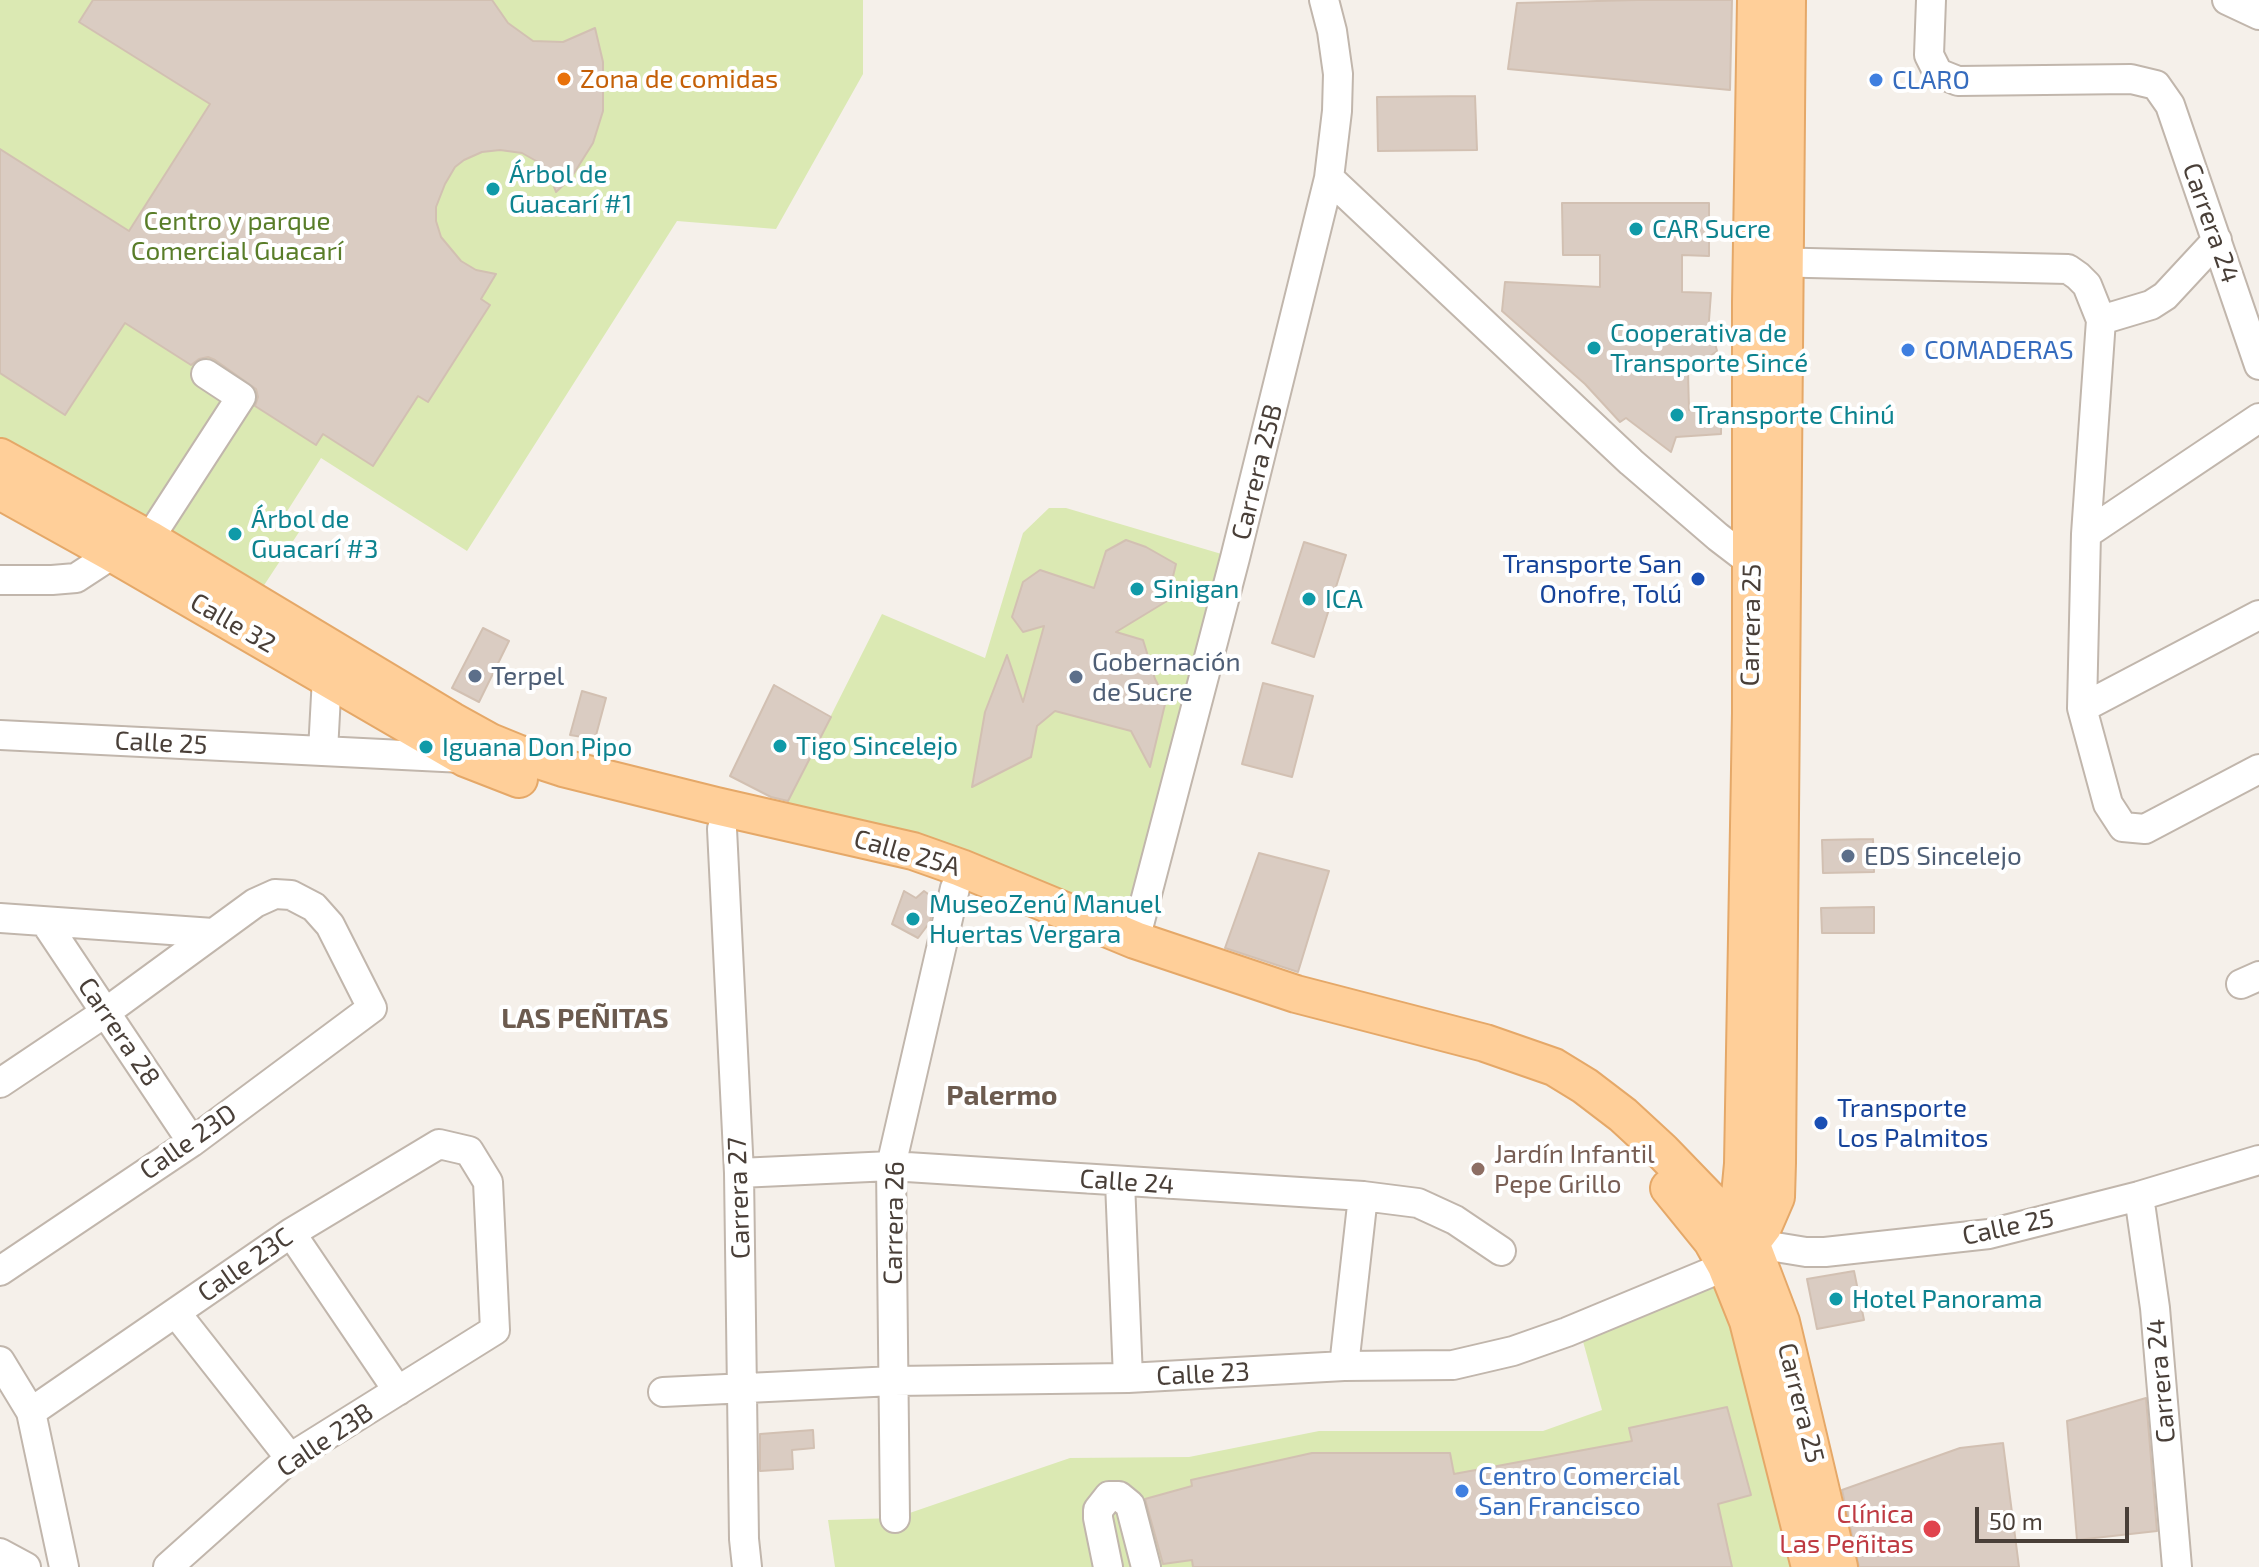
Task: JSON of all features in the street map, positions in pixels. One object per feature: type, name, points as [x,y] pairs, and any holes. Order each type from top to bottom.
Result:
[{"type":"main road","name":"Carrera 25","points":[[1736,1241],[1763,1227],[1776,1197],[1777,1163],[1769,262],[1756,0]]},
{"type":"main road","name":"Carrera 25","points":[[1787,0],[1752,563],[1743,1164],[1736,1241],[1752,1336],[1810,1567]]},
{"type":"main road","name":"Calle 32","points":[[0,457],[333,665],[465,758]]},
{"type":"main road","name":"Calle 32","points":[[0,491],[129,539]]},
{"type":"main road","name":"Calle 25A","points":[[333,665],[517,753],[563,768],[716,806],[913,851],[1135,940],[1296,994],[1485,1043],[1554,1067],[1623,1115],[1736,1241]]},
{"type":"main road","name":"Calle 25A","points":[[465,758],[492,770],[563,792],[907,871],[989,900],[1012,916],[1209,990],[1513,1074],[1549,1088],[1616,1134],[1657,1174],[1696,1219],[1736,1241]]},
{"type":"main road","points":[[989,900],[1017,906],[1124,948],[1134,946],[1135,940]]},
{"type":"main road","name":"Carrera 25","points":[[1736,1241],[1781,1322],[1839,1567]]},
{"type":"street","name":"Carrera 25B","points":[[1135,940],[1239,543],[1329,178],[1338,74],[1324,0]]},
{"type":"street","name":"Carrera 24","points":[[1931,0],[1929,55],[1938,73],[1958,81],[2131,79],[2156,85],[2170,105],[2259,365]]},
{"type":"street","points":[[2227,0],[2259,15]]},
{"type":"street","points":[[1329,178],[1631,462],[1752,563]]},
{"type":"street","points":[[2101,320],[2151,305],[2165,296],[2217,240]]},
{"type":"street","points":[[1769,262],[2068,269],[2087,285],[2101,320],[2086,534],[2082,708],[2108,804],[2123,827],[2145,829],[2259,769]]},
{"type":"street","points":[[0,580],[76,578],[129,539],[241,397],[206,374]]},
{"type":"street","points":[[2086,534],[2259,418]]},
{"type":"street","points":[[2082,708],[2259,615]]},
{"type":"street","points":[[323,751],[333,665]]},
{"type":"street","name":"Calle 25","points":[[0,735],[465,758]]},
{"type":"street","name":"Carrera 27","points":[[722,829],[739,1173],[744,1539],[747,1567]]},
{"type":"street","name":"Carrera 26","points":[[895,1518],[891,1166],[955,888]]},
{"type":"street","name":"Calle 23D","points":[[0,1271],[192,1142],[372,1008],[330,925],[314,907],[291,895],[275,894],[255,903],[213,933]]},
{"type":"street","points":[[0,918],[213,933]]},
{"type":"street","name":"Carrera 28","points":[[45,922],[192,1142]]},
{"type":"street","points":[[0,1083],[106,1012],[213,933]]},
{"type":"street","name":"Calle 23C","points":[[31,1412],[291,1233],[439,1144],[469,1151],[488,1182],[495,1330]]},
{"type":"street","name":"Calle 25","points":[[1736,1241],[1825,1252],[1989,1234],[2139,1196],[2259,1160]]},
{"type":"street","name":"Calle 24","points":[[739,1173],[891,1166],[1363,1196],[1418,1203],[1455,1220],[1501,1251]]},
{"type":"street","points":[[1120,1182],[1128,1378]]},
{"type":"street","points":[[1344,1366],[1363,1196]]},
{"type":"street","name":"Carrera 24","points":[[2139,1196],[2155,1308],[2177,1567]]},
{"type":"street","points":[[291,1233],[398,1391]]},
{"type":"street","name":"Calle 23","points":[[663,1392],[894,1381],[1128,1378],[1344,1366],[1453,1365],[1513,1351],[1567,1332],[1736,1241]]},
{"type":"street","points":[[176,1313],[290,1458]]},
{"type":"street","name":"Calle 23B","points":[[168,1567],[290,1458],[495,1330]]},
{"type":"street","points":[[0,1361],[31,1412],[64,1567]]},
{"type":"street","points":[[1108,1567],[1098,1510],[1109,1496],[1119,1496],[1130,1505],[1146,1567]]},
{"type":"street","points":[[0,1553],[26,1567]]},
{"type":"green space","name":"Centro y parque Comercial Guacarí","points":[[0,0],[863,0],[863,74],[776,229],[677,221],[467,551],[321,458],[286,513],[303,526],[253,602],[0,457]]},
{"type":"green space","points":[[1049,508],[1066,508],[1235,558],[1135,940],[786,805],[882,614],[985,658],[1023,533]]},
{"type":"green space","points":[[1726,1266],[1799,1567],[835,1567],[828,1520],[895,1518],[1070,1458],[1189,1457],[1319,1431],[1543,1431],[1602,1410],[1579,1327]]},
{"type":"building","points":[[93,0],[492,0],[508,23],[533,41],[563,42],[595,28],[603,62],[603,111],[593,143],[571,178],[556,192],[548,172],[538,162],[522,153],[500,150],[482,152],[464,160],[455,167],[445,184],[436,207],[441,237],[461,261],[476,270],[496,274],[481,299],[490,305],[428,402],[418,396],[373,466],[323,434],[316,445],[255,406],[258,397],[256,389],[215,360],[208,357],[191,365],[125,323],[65,415],[0,373],[0,149],[129,231],[210,104],[79,22]]},
{"type":"building","points":[[1732,0],[1730,90],[1508,69],[1517,3]]},
{"type":"building","points":[[1475,96],[1477,150],[1378,151],[1377,97]]},
{"type":"building","points":[[1562,203],[1709,203],[1709,256],[1682,255],[1682,292],[1711,293],[1709,320],[1717,351],[1688,372],[1689,410],[1721,410],[1721,434],[1676,437],[1671,452],[1626,418],[1620,422],[1585,384],[1502,311],[1505,282],[1600,287],[1600,255],[1563,255]]},
{"type":"building","name":"Gobernación de Sucre","points":[[1126,540],[1176,564],[1167,601],[1116,632],[1143,640],[1155,679],[1166,700],[1150,767],[1131,731],[1055,711],[1037,726],[1031,757],[972,787],[985,712],[1007,655],[1023,702],[1044,626],[1023,632],[1012,617],[1023,582],[1040,570],[1094,588],[1106,551]]},
{"type":"building","name":"ICA","points":[[1304,542],[1346,555],[1314,657],[1272,643]]},
{"type":"building","name":"Terpel","points":[[483,628],[509,641],[479,702],[452,688]]},
{"type":"building","points":[[1263,683],[1313,696],[1292,777],[1242,764]]},
{"type":"building","name":"Tigo Sincelejo","points":[[774,685],[831,717],[788,801],[771,797],[730,776]]},
{"type":"building","points":[[582,691],[606,698],[595,739],[570,735]]},
{"type":"building","name":"EDS Sincelejo","points":[[1873,839],[1874,872],[1823,873],[1822,840]]},
{"type":"building","points":[[1259,853],[1329,871],[1298,972],[1225,948]]},
{"type":"building","name":"MuseoZenú Manuel Huertas Vergara","points":[[904,891],[916,898],[924,891],[935,899],[930,909],[930,922],[918,938],[892,924]]},
{"type":"building","points":[[1874,907],[1874,933],[1822,933],[1821,908]]},
{"type":"building","name":"Hotel Panorama","points":[[1854,1271],[1864,1320],[1817,1329],[1807,1279]]},
{"type":"building","points":[[2146,1398],[2157,1531],[2077,1540],[2067,1421]]},
{"type":"building","name":"Centro Comercial San Francisco","points":[[1727,1407],[1751,1495],[1718,1504],[1732,1567],[1193,1567],[1192,1560],[1163,1564],[1145,1499],[1192,1486],[1191,1480],[1312,1453],[1450,1453],[1454,1474],[1632,1441],[1629,1428]]},
{"type":"building","points":[[813,1430],[814,1448],[792,1450],[793,1469],[760,1471],[760,1434]]},
{"type":"building","name":"Clínica Las Peñitas","points":[[2003,1443],[2019,1567],[1859,1567],[1842,1490],[1960,1448]]},
{"type":"place","name":"Zona de comidas","points":[[564,79]]},
{"type":"place","name":"CLARO","points":[[1876,80]]},
{"type":"place","name":"Árbol de Guacarí #1","points":[[493,189]]},
{"type":"place","name":"CAR Sucre","points":[[1636,229]]},
{"type":"place","name":"Cooperativa de Transporte Sincé","points":[[1594,348]]},
{"type":"place","name":"COMADERAS","points":[[1908,350]]},
{"type":"place","name":"Transporte Chinú","points":[[1677,415]]},
{"type":"place","name":"Árbol de Guacarí #3","points":[[235,534]]},
{"type":"place","name":"Transporte San Onofre, Tolú","points":[[1698,579]]},
{"type":"place","name":"Sinigan","points":[[1137,589]]},
{"type":"place","name":"ICA","points":[[1309,599]]},
{"type":"place","name":"Terpel","points":[[475,676]]},
{"type":"place","name":"Gobernación de Sucre","points":[[1076,677]]},
{"type":"place","name":"Tigo Sincelejo","points":[[780,746]]},
{"type":"place","name":"Iguana Don Pipo","points":[[426,747]]},
{"type":"place","name":"EDS Sincelejo","points":[[1848,856]]},
{"type":"place","name":"MuseoZenú Manuel Huertas Vergara","points":[[913,919]]},
{"type":"place","name":"Transporte Los Palmitos","points":[[1821,1123]]},
{"type":"place","name":"Jardín Infantil Pepe Grillo","points":[[1478,1169]]},
{"type":"place","name":"Hotel Panorama","points":[[1836,1299]]},
{"type":"place","name":"Centro Comercial San Francisco","points":[[1462,1491]]},
{"type":"place","name":"Clínica Las Peñitas","points":[[1932,1529]]},
{"type":"district","name":"LAS PEÑITAS","points":[[585,1019]]},
{"type":"district","name":"Palermo","points":[[1002,1096]]}]
